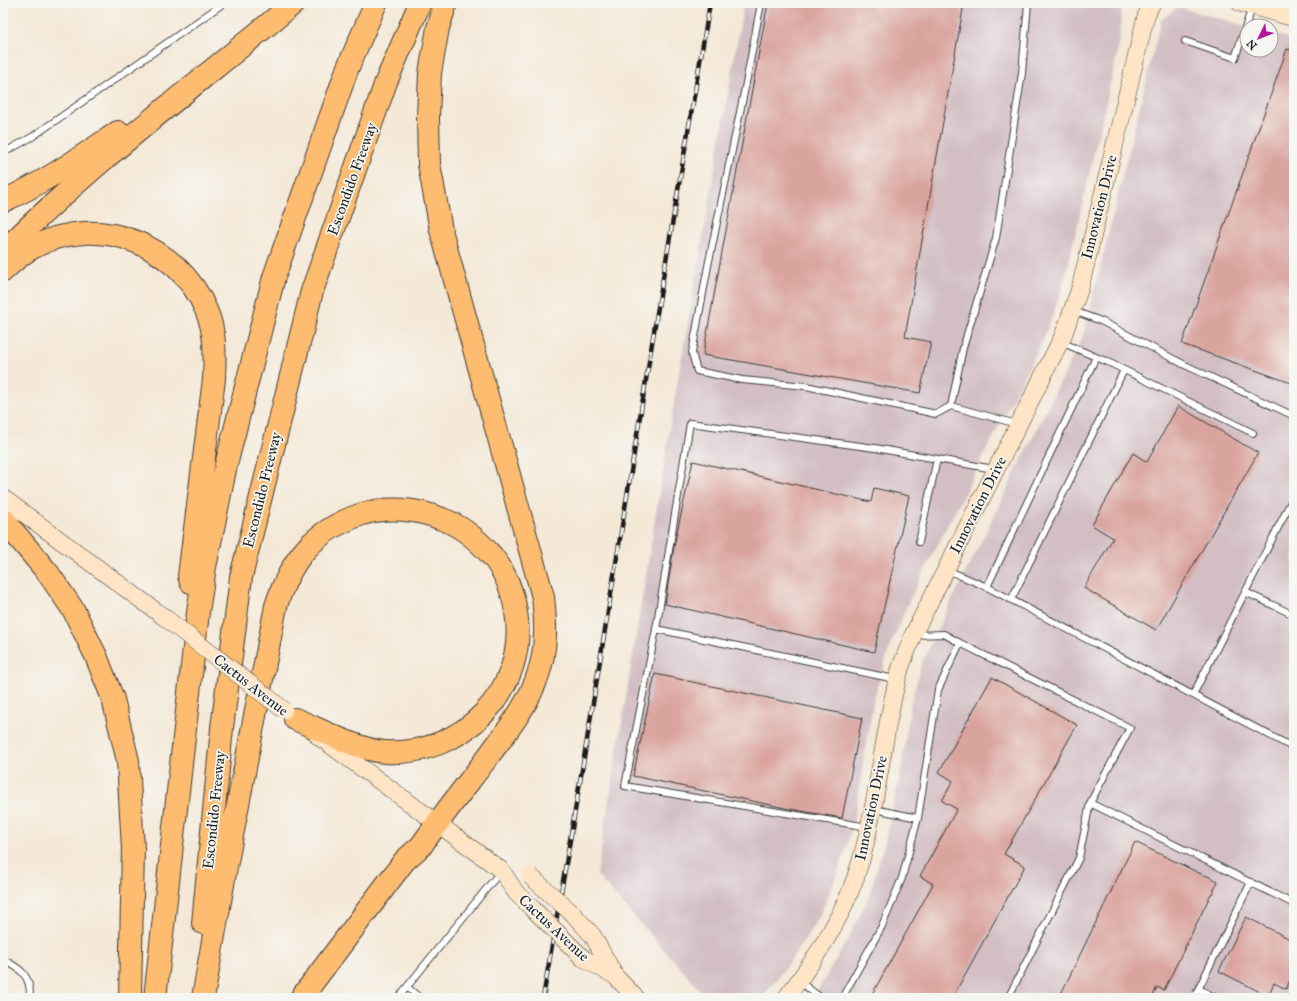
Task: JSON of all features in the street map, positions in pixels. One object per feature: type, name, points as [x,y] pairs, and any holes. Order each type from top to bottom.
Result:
[{"type":"highway","points":[[3,252],[34,220],[72,186],[204,75],[245,44],[294,3]]},
{"type":"highway","points":[[155,998],[198,612],[205,567],[226,465],[274,277],[348,68],[376,3]]},
{"type":"highway","name":"Escondido Freeway","points":[[196,998],[222,728],[241,577],[312,291],[386,82],[420,3]]},
{"type":"highway","points":[[301,998],[405,860],[421,846],[508,730],[528,699],[538,674],[544,648],[546,626],[543,596],[441,230],[429,164],[428,117],[430,73],[438,28],[446,3]]},
{"type":"highway","points":[[3,201],[21,193],[58,172],[204,75]]},
{"type":"highway","points":[[3,271],[25,252],[45,242],[85,233],[119,236],[148,247],[173,264],[192,284],[207,311],[214,343],[215,360],[214,379],[189,576],[198,612]]},
{"type":"highway","points":[[203,998],[226,867],[276,606],[282,587],[290,570],[301,554],[316,539],[348,519],[366,513],[383,510],[415,511],[431,514],[451,522],[485,548],[501,568],[514,602],[518,622],[518,642],[514,662],[497,698],[488,710],[469,728],[432,747],[416,750],[384,752],[346,741],[290,715]]},
{"type":"highway","points":[[3,519],[48,573],[74,611],[96,656],[113,698],[128,761],[133,849],[130,998]]},
{"type":"street","name":"Innovation Drive","points":[[786,998],[808,970],[833,930],[850,893],[861,860],[874,809],[897,680],[913,635],[1060,342],[1072,310],[1080,288],[1146,16],[1152,3]]},
{"type":"street","points":[[1246,5],[1294,18]]},
{"type":"street","name":"Cactus Avenue","points":[[3,498],[164,617],[290,715],[501,870],[517,894],[583,958],[615,976]]},
{"type":"street","name":"Cactus Avenue","points":[[501,870],[530,876],[563,904],[593,936],[615,976],[636,998]]},
{"type":"lane","points":[[3,153],[32,137],[224,3]]},
{"type":"lane","points":[[760,3],[746,83],[708,266],[692,353],[697,372],[742,380],[806,386],[936,414],[951,406],[1019,424]]},
{"type":"lane","points":[[951,406],[963,348],[996,238],[1022,73],[1028,3]]},
{"type":"lane","points":[[1185,41],[1235,58],[1246,5]]},
{"type":"lane","points":[[1072,310],[1100,322],[1185,365],[1294,416]]},
{"type":"lane","points":[[1060,342],[1124,370],[1253,433]]},
{"type":"lane","points":[[987,587],[1096,357]]},
{"type":"lane","points":[[1011,600],[1124,370]]},
{"type":"lane","points":[[869,827],[625,786],[656,629],[690,423],[874,448],[996,470]]},
{"type":"lane","points":[[919,542],[937,459]]},
{"type":"lane","points":[[1193,695],[1294,496]]},
{"type":"lane","points":[[945,569],[987,587],[1294,748]]},
{"type":"lane","points":[[1245,592],[1294,615]]},
{"type":"lane","points":[[656,629],[897,680]]},
{"type":"lane","points":[[913,635],[944,634],[1130,728],[1090,803],[1078,858],[1008,998]]},
{"type":"lane","points":[[842,998],[882,926],[902,878],[918,818],[938,690],[960,643]]},
{"type":"lane","points":[[1090,803],[1294,904]]},
{"type":"lane","points":[[874,809],[918,818]]},
{"type":"lane","points":[[398,998],[501,870]]},
{"type":"lane","points":[[1194,998],[1251,882]]},
{"type":"lane","points":[[3,960],[16,966],[24,973],[29,981],[30,998]]},
{"type":"lane","points":[[799,981],[821,998]]},
{"type":"lane","points":[[407,987],[420,998]]},
{"type":"lane","points":[[1199,989],[1216,998]]},
{"type":"shaded area","points":[[744,3],[1122,3],[1119,46],[1069,262],[1058,301],[1043,340],[911,597],[889,649],[874,699],[857,805],[846,849],[838,872],[819,917],[792,959],[762,998],[707,998],[597,875],[675,396]]},
{"type":"shaded area","points":[[1178,7],[1239,24],[1239,58],[1279,58],[1279,35],[1294,40],[1294,998],[813,998],[848,939],[868,898],[885,841],[901,770],[910,707],[921,665],[1083,336],[1161,20]]},
{"type":"building","points":[[768,3],[964,3],[905,337],[931,342],[920,393],[703,355]]},
{"type":"building","points":[[1287,49],[1294,51],[1294,384],[1182,344]]},
{"type":"building","points":[[1178,406],[1258,453],[1156,630],[1084,588],[1113,538],[1092,525],[1133,453],[1147,462]]},
{"type":"building","points":[[693,461],[871,502],[874,488],[909,496],[874,652],[665,604],[675,541]]},
{"type":"building","points":[[655,674],[862,718],[842,818],[790,809],[633,776]]},
{"type":"building","points":[[992,677],[1077,725],[1004,854],[1025,866],[952,998],[870,998],[933,884],[920,876],[957,809],[942,801],[953,781],[939,772]]},
{"type":"building","points":[[1135,842],[1218,881],[1212,894],[1164,990],[1157,987],[1152,998],[1059,998]]},
{"type":"building","points":[[1246,917],[1294,941],[1294,972],[1286,989],[1274,983],[1268,996],[1219,971]]},
{"type":"railway","points":[[543,998],[710,3]]}]
